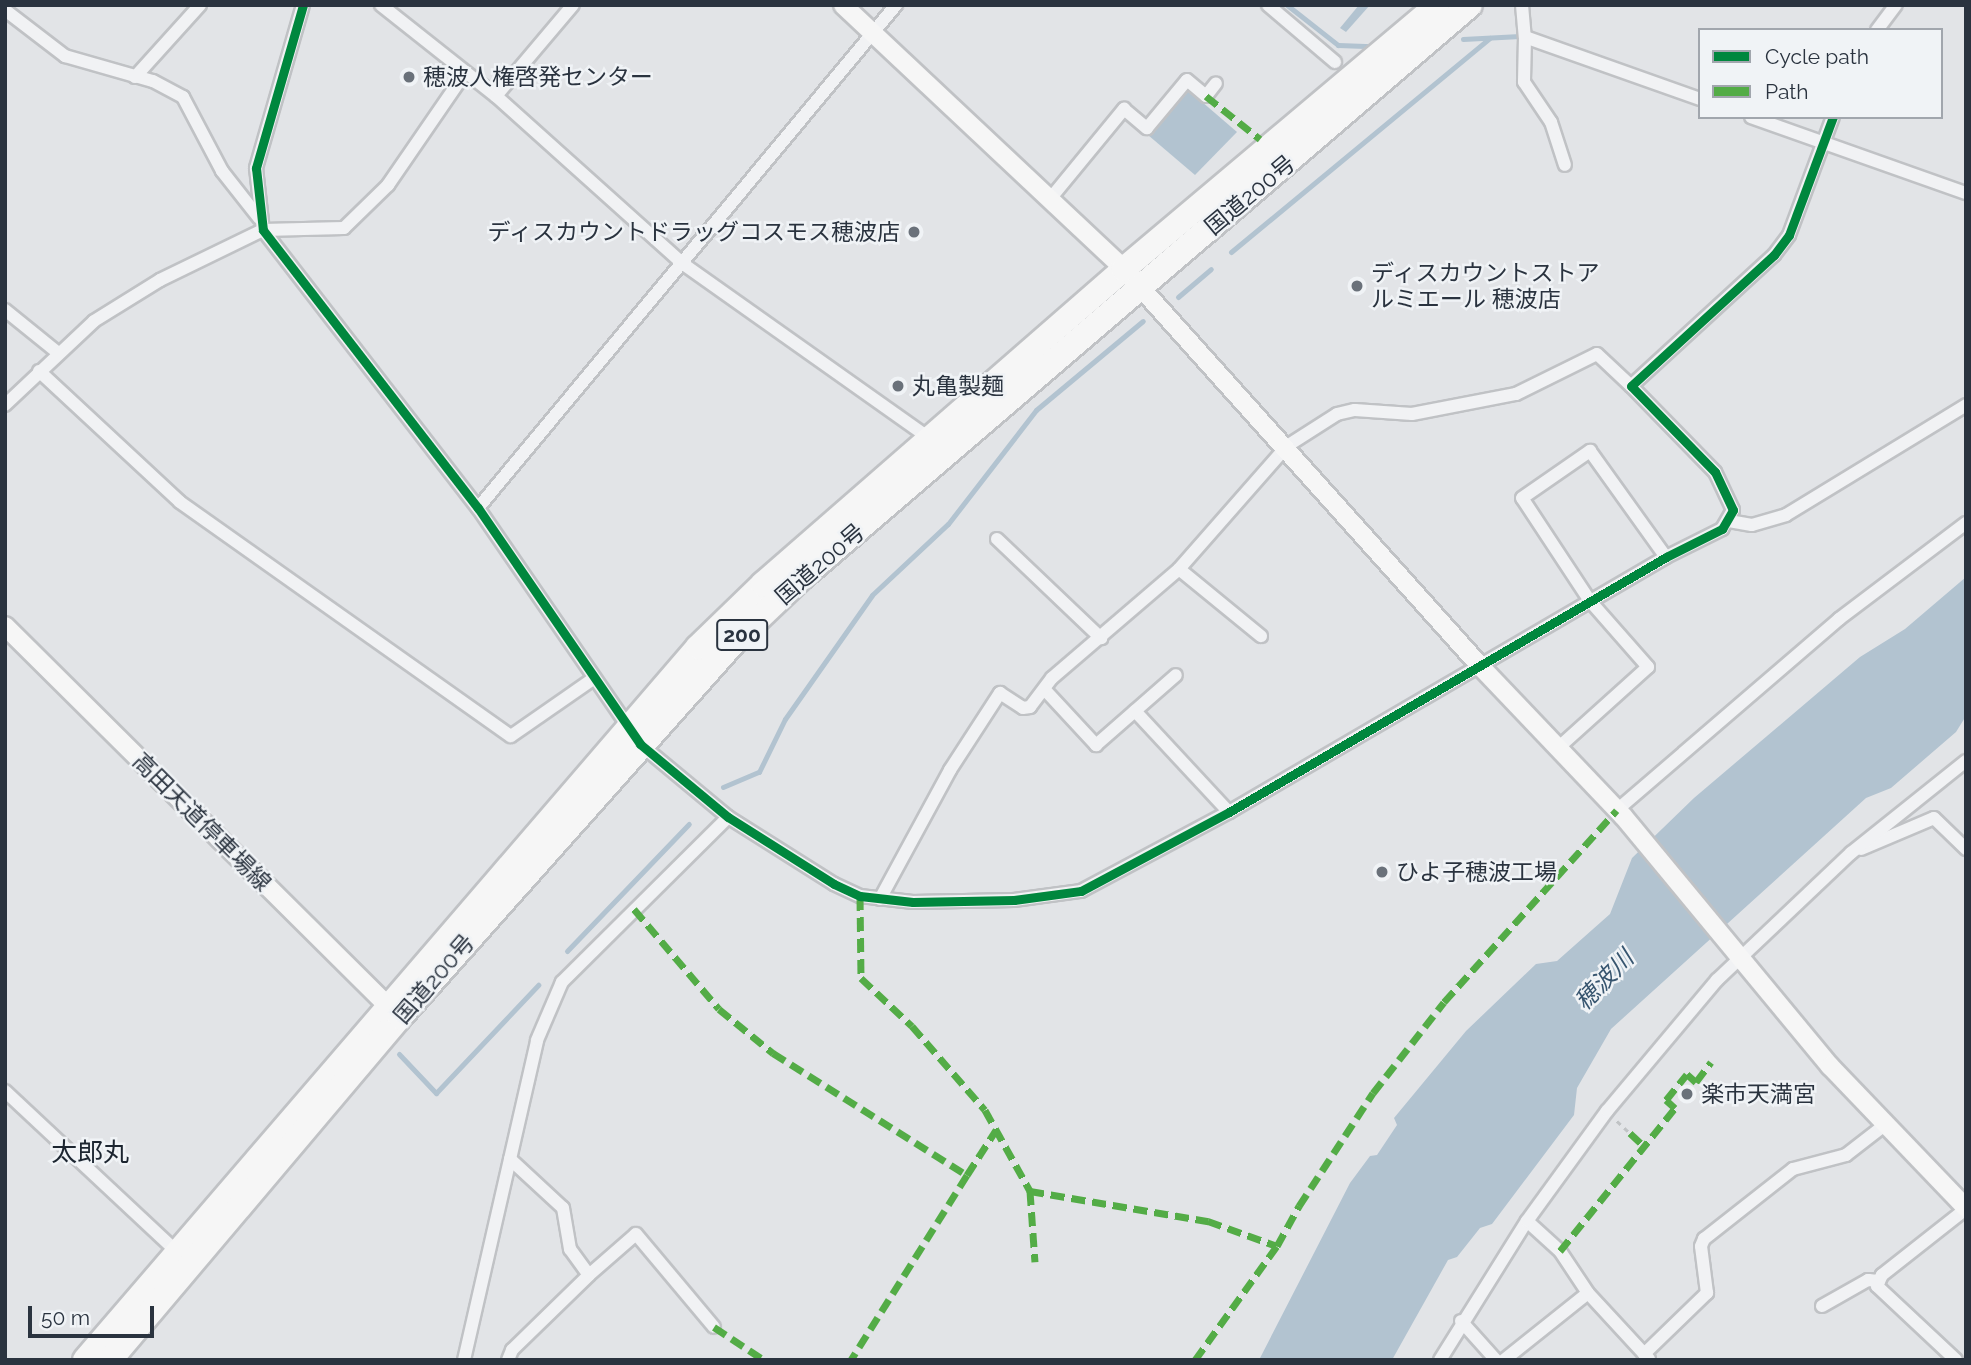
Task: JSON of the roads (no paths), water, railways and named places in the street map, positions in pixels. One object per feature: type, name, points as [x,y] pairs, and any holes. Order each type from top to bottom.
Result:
[{"type":"highway","name":"国道200号","points":[[85,1360],[184,1258],[393,1011],[634,736],[939,448],[1438,5]]},
{"type":"highway","name":"国道200号","points":[[1132,278],[1470,5]]},
{"type":"highway","name":"国道200号","points":[[110,1360],[184,1258]]},
{"type":"street","points":[[135,76],[200,5]]},
{"type":"street","points":[[261,224],[256,168],[303,5]]},
{"type":"street","points":[[381,5],[496,96],[682,263],[939,448]]},
{"type":"street","points":[[496,96],[573,5]]},
{"type":"street","points":[[843,5],[1132,278],[1287,446],[1481,667],[1620,813],[1737,950],[1830,1066],[1966,1208],[1880,1280],[1877,1286],[1956,1360]]},
{"type":"street","points":[[478,508],[896,5]]},
{"type":"street","points":[[1268,5],[1335,62]]},
{"type":"street","points":[[1522,5],[1525,37],[1524,82],[1550,122],[1565,165]]},
{"type":"street","points":[[1879,28],[1896,5]]},
{"type":"street","points":[[5,10],[65,57],[135,76],[183,97],[222,171],[478,508],[580,651],[593,679],[634,736],[728,817],[834,884],[880,900],[1014,900],[1081,891],[1229,812],[1729,521],[1752,525],[1786,515],[1966,405]]},
{"type":"street","points":[[1525,37],[1698,98]]},
{"type":"street","points":[[5,405],[57,352],[94,321],[160,280],[261,224],[344,228],[388,185],[465,73]]},
{"type":"street","points":[[1050,199],[1124,109],[1147,128],[1188,80],[1206,96],[1216,83]]},
{"type":"street","points":[[1757,119],[1966,193]]},
{"type":"street","points":[[1631,386],[1774,255],[1789,235],[1832,119]]},
{"type":"street","points":[[5,310],[57,352]]},
{"type":"street","points":[[880,900],[950,770],[1000,693],[1023,708],[1030,707],[1046,691],[1052,678],[1179,569],[1287,446],[1337,414],[1354,410],[1412,414],[1516,394],[1597,354],[1715,472],[1733,510],[1729,521]]},
{"type":"street","points":[[39,371],[180,502],[511,736],[593,679]]},
{"type":"street","points":[[1558,748],[1648,667],[1590,601],[1522,498],[1590,451],[1666,557]]},
{"type":"street","points":[[1620,813],[1839,619],[1966,523]]},
{"type":"street","points":[[998,539],[1101,638]]},
{"type":"street","points":[[1179,569],[1261,636]]},
{"type":"street","name":"高田天道停車場線","points":[[5,626],[393,1011]]},
{"type":"street","points":[[1046,691],[1096,745],[1176,675]]},
{"type":"street","points":[[1135,711],[1229,812]]},
{"type":"street","points":[[1440,1360],[1461,1321],[1527,1221],[1607,1111],[1737,950],[1851,853],[1966,761]]},
{"type":"street","points":[[464,1360],[537,1040],[562,982],[728,817]]},
{"type":"street","points":[[1851,853],[1934,818],[1966,849]]},
{"type":"street","points":[[5,1091],[184,1258]]},
{"type":"street","points":[[1527,1221],[1560,1251],[1588,1293],[1646,1357],[1707,1293],[1701,1246],[1704,1239],[1793,1169],[1846,1155],[1886,1124]]},
{"type":"street","points":[[510,1159],[563,1208],[570,1249],[589,1275]]},
{"type":"street","points":[[508,1360],[512,1350],[589,1275],[636,1234],[714,1327]]},
{"type":"street","points":[[1822,1306],[1868,1280],[1880,1280]]},
{"type":"street","points":[[1504,1360],[1588,1293]]},
{"type":"street","points":[[1461,1321],[1496,1360]]},
{"type":"water","points":[[1359,5],[1370,5],[1346,32],[1340,28]]},
{"type":"water","points":[[1187,89],[1237,132],[1195,175],[1148,135]]},
{"type":"water","name":"穂波川","points":[[1966,577],[1966,716],[1956,732],[1891,788],[1866,798],[1611,1029],[1577,1088],[1574,1115],[1492,1224],[1480,1228],[1457,1257],[1448,1260],[1392,1360],[1259,1360],[1350,1183],[1370,1156],[1377,1155],[1397,1125],[1394,1118],[1466,1031],[1536,964],[1557,961],[1610,914],[1632,858],[1694,798],[1860,657],[1905,629]]},
{"type":"waterway","points":[[1287,5],[1338,45],[1372,46]]},
{"type":"waterway","points":[[1463,39],[1520,36]]},
{"type":"waterway","points":[[1231,252],[1490,38]]},
{"type":"waterway","points":[[1178,297],[1211,269]]},
{"type":"waterway","points":[[723,787],[759,772],[785,719],[872,595],[948,524],[1036,410],[1143,321]]},
{"type":"waterway","points":[[567,951],[689,824]]},
{"type":"waterway","points":[[399,1054],[436,1093],[538,985]]},
{"type":"place","name":"穂波人権啓発センター","points":[[409,77]]},
{"type":"place","name":"ディスカウントドラッグコスモス穂波店","points":[[914,232]]},
{"type":"place","name":"ディスカウントストア ルミエール 穂波店","points":[[1357,286]]},
{"type":"place","name":"丸亀製麺","points":[[898,386]]},
{"type":"place","name":"ひよ子穂波工場","points":[[1382,872]]},
{"type":"place","name":"楽市天満宮","points":[[1687,1094]]},
{"type":"district","name":"太郎丸","points":[[90,1153]]}]
